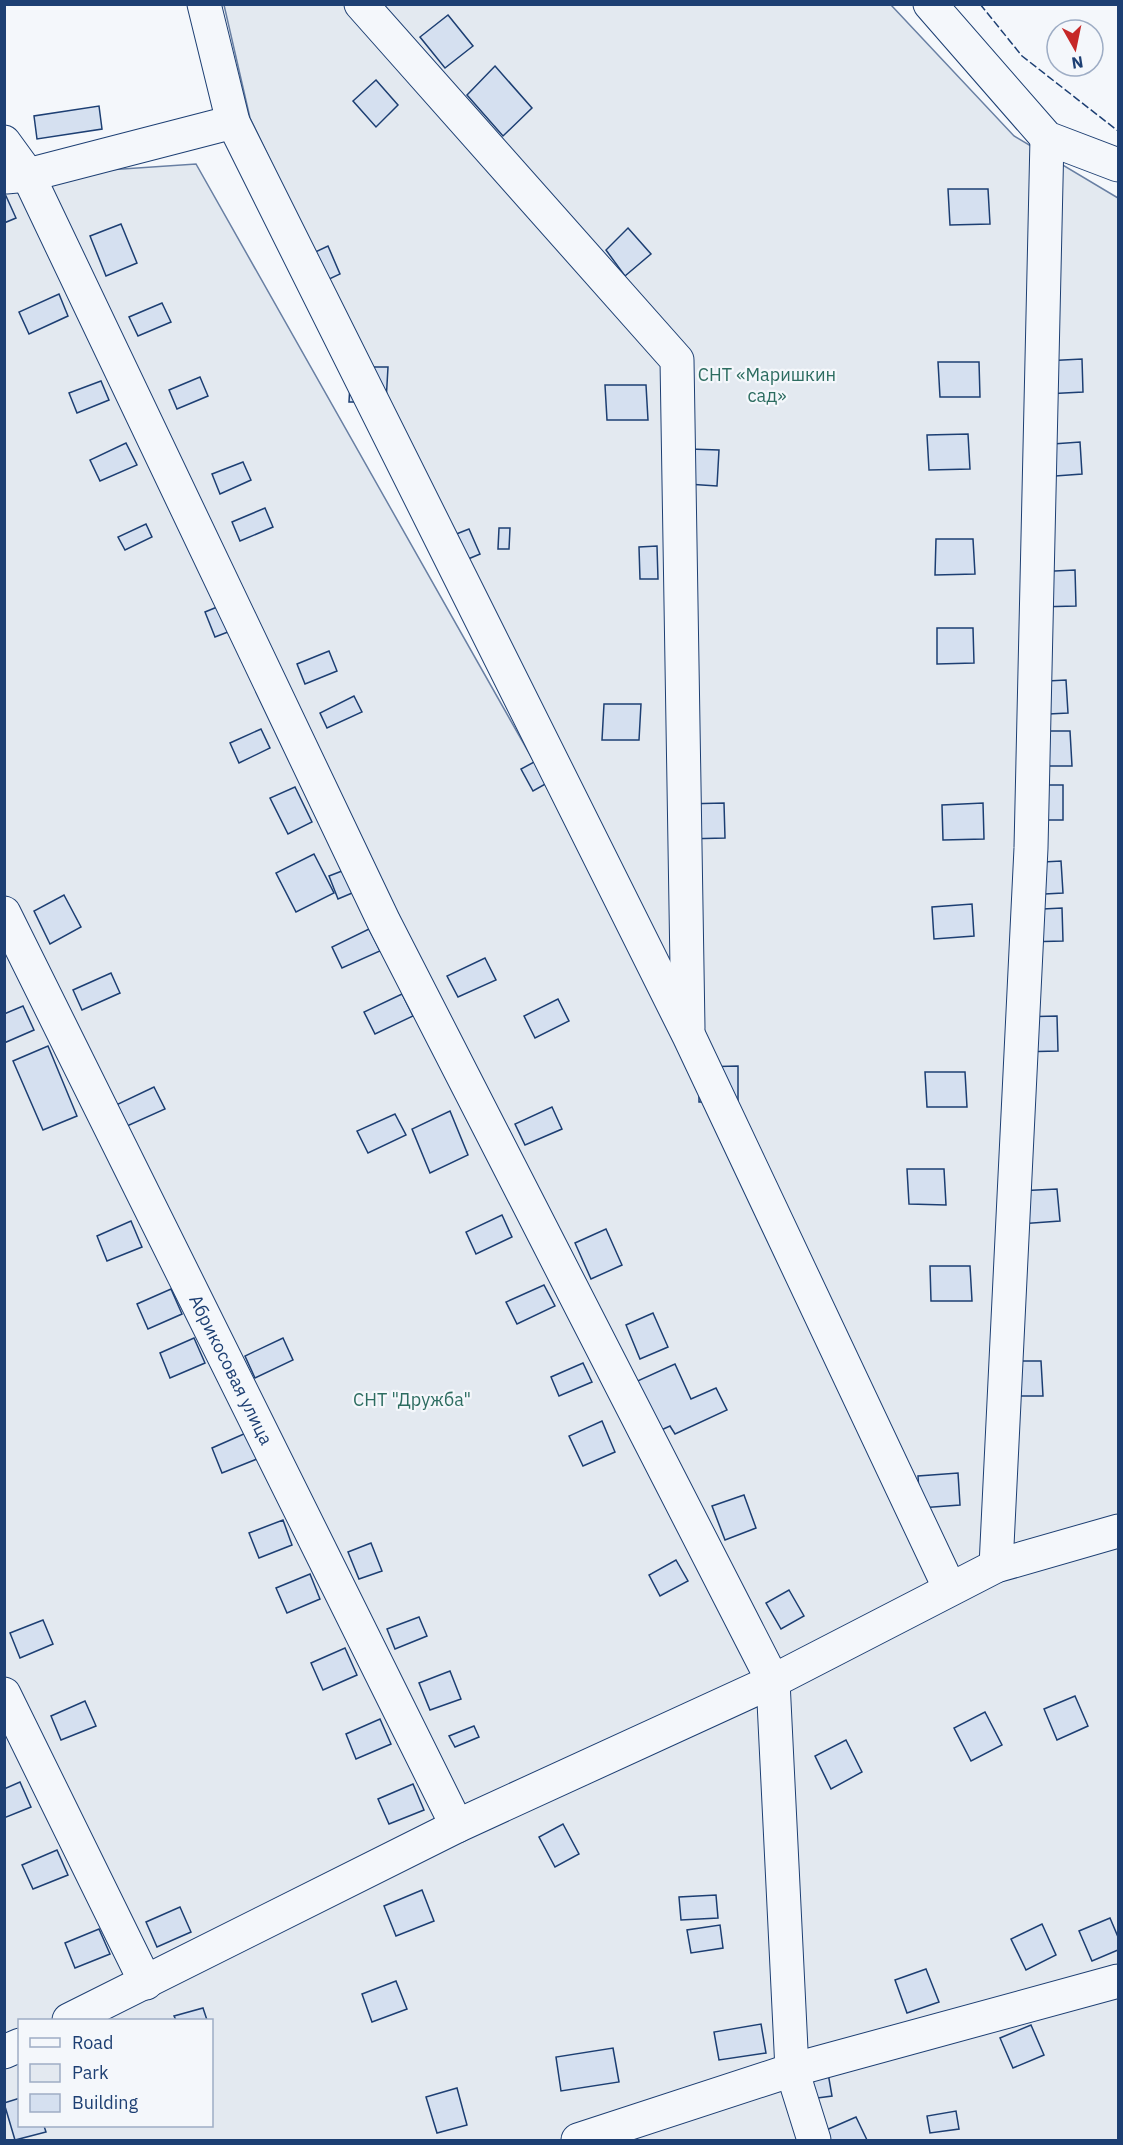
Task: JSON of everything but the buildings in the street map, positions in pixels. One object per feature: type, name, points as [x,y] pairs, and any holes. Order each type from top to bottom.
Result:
[{"type":"street","points":[[204,4],[233,122],[688,1036],[950,1589]]},
{"type":"street","points":[[361,4],[677,360],[688,1036]]},
{"type":"street","points":[[930,4],[1047,138],[1119,165]]},
{"type":"street","points":[[16,176],[233,122]]},
{"type":"street","points":[[996,1566],[1031,848],[1047,138]]},
{"type":"street","points":[[4,142],[16,176],[384,922],[773,1682],[792,2070],[814,2140]]},
{"type":"street","name":"Абрикосовая улица","points":[[4,913],[457,1826]]},
{"type":"street","points":[[71,2019],[457,1826],[773,1682],[996,1566],[1119,1531]]},
{"type":"street","points":[[4,1694],[146,1983]]},
{"type":"street","points":[[578,2140],[792,2070],[1119,1981]]},
{"type":"street","points":[[4,2052],[18,2046]]},
{"type":"green space","points":[[224,5],[891,5],[1014,136],[1118,198],[1118,2140],[5,2140],[5,177],[196,164],[689,1036],[956,1591],[250,118]]},
{"type":"fence","points":[[980,4],[1022,56],[1118,131]]},
{"type":"park label","name":"СНТ «Маришкин сад»","points":[[767,385]]},
{"type":"park label","name":"СНТ \"Дружба\"","points":[[412,1400]]}]
